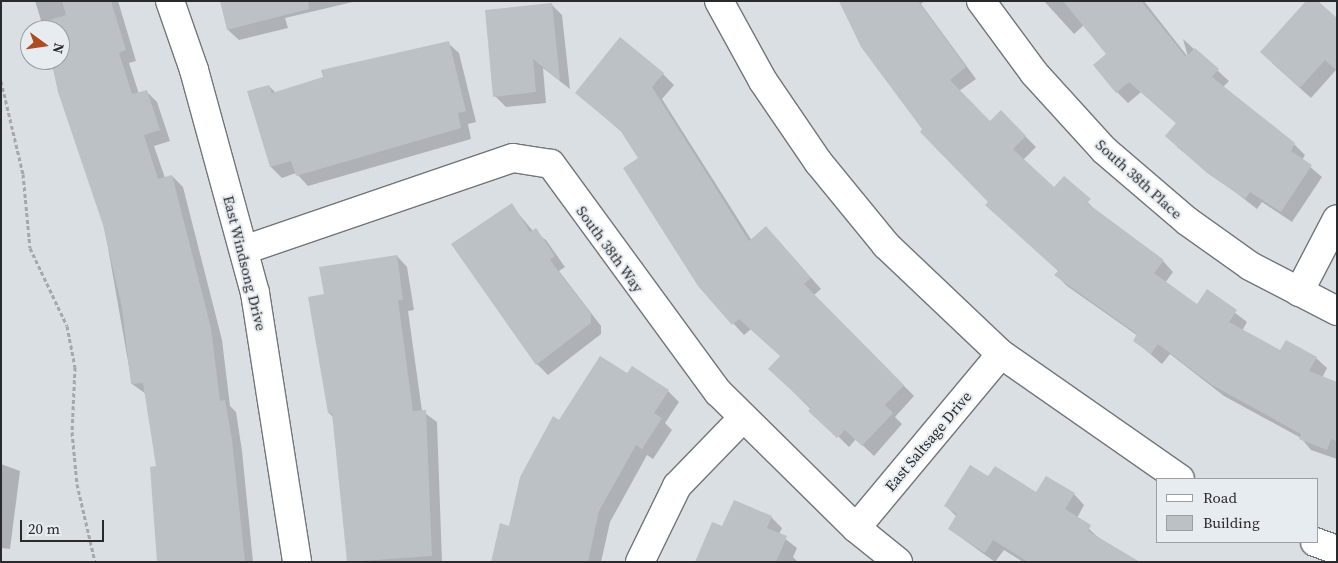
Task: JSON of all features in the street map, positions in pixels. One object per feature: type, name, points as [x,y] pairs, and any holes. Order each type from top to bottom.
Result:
[{"type":"street","name":"East Windsong Drive","points":[[170,1],[194,70],[257,302],[297,562]]},
{"type":"street","points":[[719,1],[763,81],[819,163],[886,245],[1000,354],[1179,478]]},
{"type":"street","name":"South 38th Place","points":[[981,1],[1034,73],[1104,150],[1187,221],[1250,266],[1337,310]]},
{"type":"street","name":"South 38th Way","points":[[244,250],[513,158],[551,164],[691,359],[743,418],[856,528],[898,562]]},
{"type":"street","points":[[1299,292],[1337,220]]},
{"type":"street","name":"East Saltsage Drive","points":[[856,528],[1000,354]]},
{"type":"street","points":[[640,562],[677,486],[743,418]]},
{"type":"street","points":[[1317,543],[1337,550]]},
{"type":"path","points":[[1,81],[23,174],[30,248],[52,289],[69,334],[75,367],[72,432],[77,484],[95,562]]},
{"type":"building","points":[[62,1],[111,1],[126,50],[119,53],[132,94],[147,90],[160,130],[144,135],[158,179],[172,175],[211,328],[220,401],[225,400],[232,440],[245,562],[157,562],[150,467],[156,466],[143,383],[131,384],[122,308],[103,225],[58,92],[53,70],[70,70],[70,20],[49,20],[66,15]]},
{"type":"building","points":[[220,1],[308,1],[309,9],[227,30]]},
{"type":"building","points":[[839,1],[918,1],[966,67],[950,80],[990,121],[1001,110],[1026,136],[1013,149],[1054,187],[1064,176],[1091,199],[1087,203],[1164,260],[1154,273],[1197,304],[1207,289],[1237,310],[1229,322],[1280,350],[1286,340],[1317,357],[1309,371],[1337,382],[1337,441],[1331,439],[1327,450],[1299,439],[1301,434],[1212,385],[1158,344],[1151,354],[1133,341],[1137,334],[1054,275],[1058,271],[985,205],[988,202],[920,132],[922,129],[861,47]]},
{"type":"building","points":[[1063,1],[1141,1],[1186,57],[1195,48],[1219,69],[1212,77],[1295,143],[1291,151],[1312,165],[1281,212],[1250,192],[1245,199],[1207,173],[1165,136],[1176,123],[1129,82],[1116,93],[1093,65],[1106,54]]},
{"type":"building","points":[[1306,1],[1318,1],[1337,18],[1337,71],[1325,60],[1300,88],[1260,52]]},
{"type":"building","points":[[552,3],[560,81],[533,59],[536,92],[493,97],[485,10]]},
{"type":"building","points":[[620,37],[664,73],[652,87],[749,241],[766,226],[811,278],[804,284],[904,385],[885,405],[893,413],[862,446],[845,430],[837,438],[808,411],[811,408],[768,369],[780,356],[739,319],[732,325],[698,286],[623,168],[638,158],[620,130],[575,93]]},
{"type":"building","points":[[449,41],[466,111],[458,113],[461,128],[296,176],[291,161],[270,167],[247,91],[269,85],[272,93],[323,77],[321,70]]},
{"type":"building","points":[[512,203],[530,232],[536,228],[555,256],[550,260],[591,314],[591,323],[536,365],[451,244]]},
{"type":"building","points":[[397,255],[403,300],[398,300],[413,411],[426,410],[432,556],[347,562],[332,413],[328,413],[308,297],[324,294],[319,267]]},
{"type":"building","points":[[600,356],[627,373],[632,366],[669,390],[654,413],[662,418],[642,449],[636,445],[599,511],[588,562],[491,562],[500,523],[509,526],[520,477],[553,416],[559,420]]},
{"type":"building","points":[[970,465],[988,476],[995,466],[1036,492],[1046,476],[1075,493],[1065,509],[1091,525],[1088,531],[1140,562],[1028,562],[993,540],[985,553],[948,529],[957,514],[944,506]]},
{"type":"building","points":[[734,500],[772,516],[767,528],[787,536],[776,562],[695,562],[712,522],[722,526]]}]
